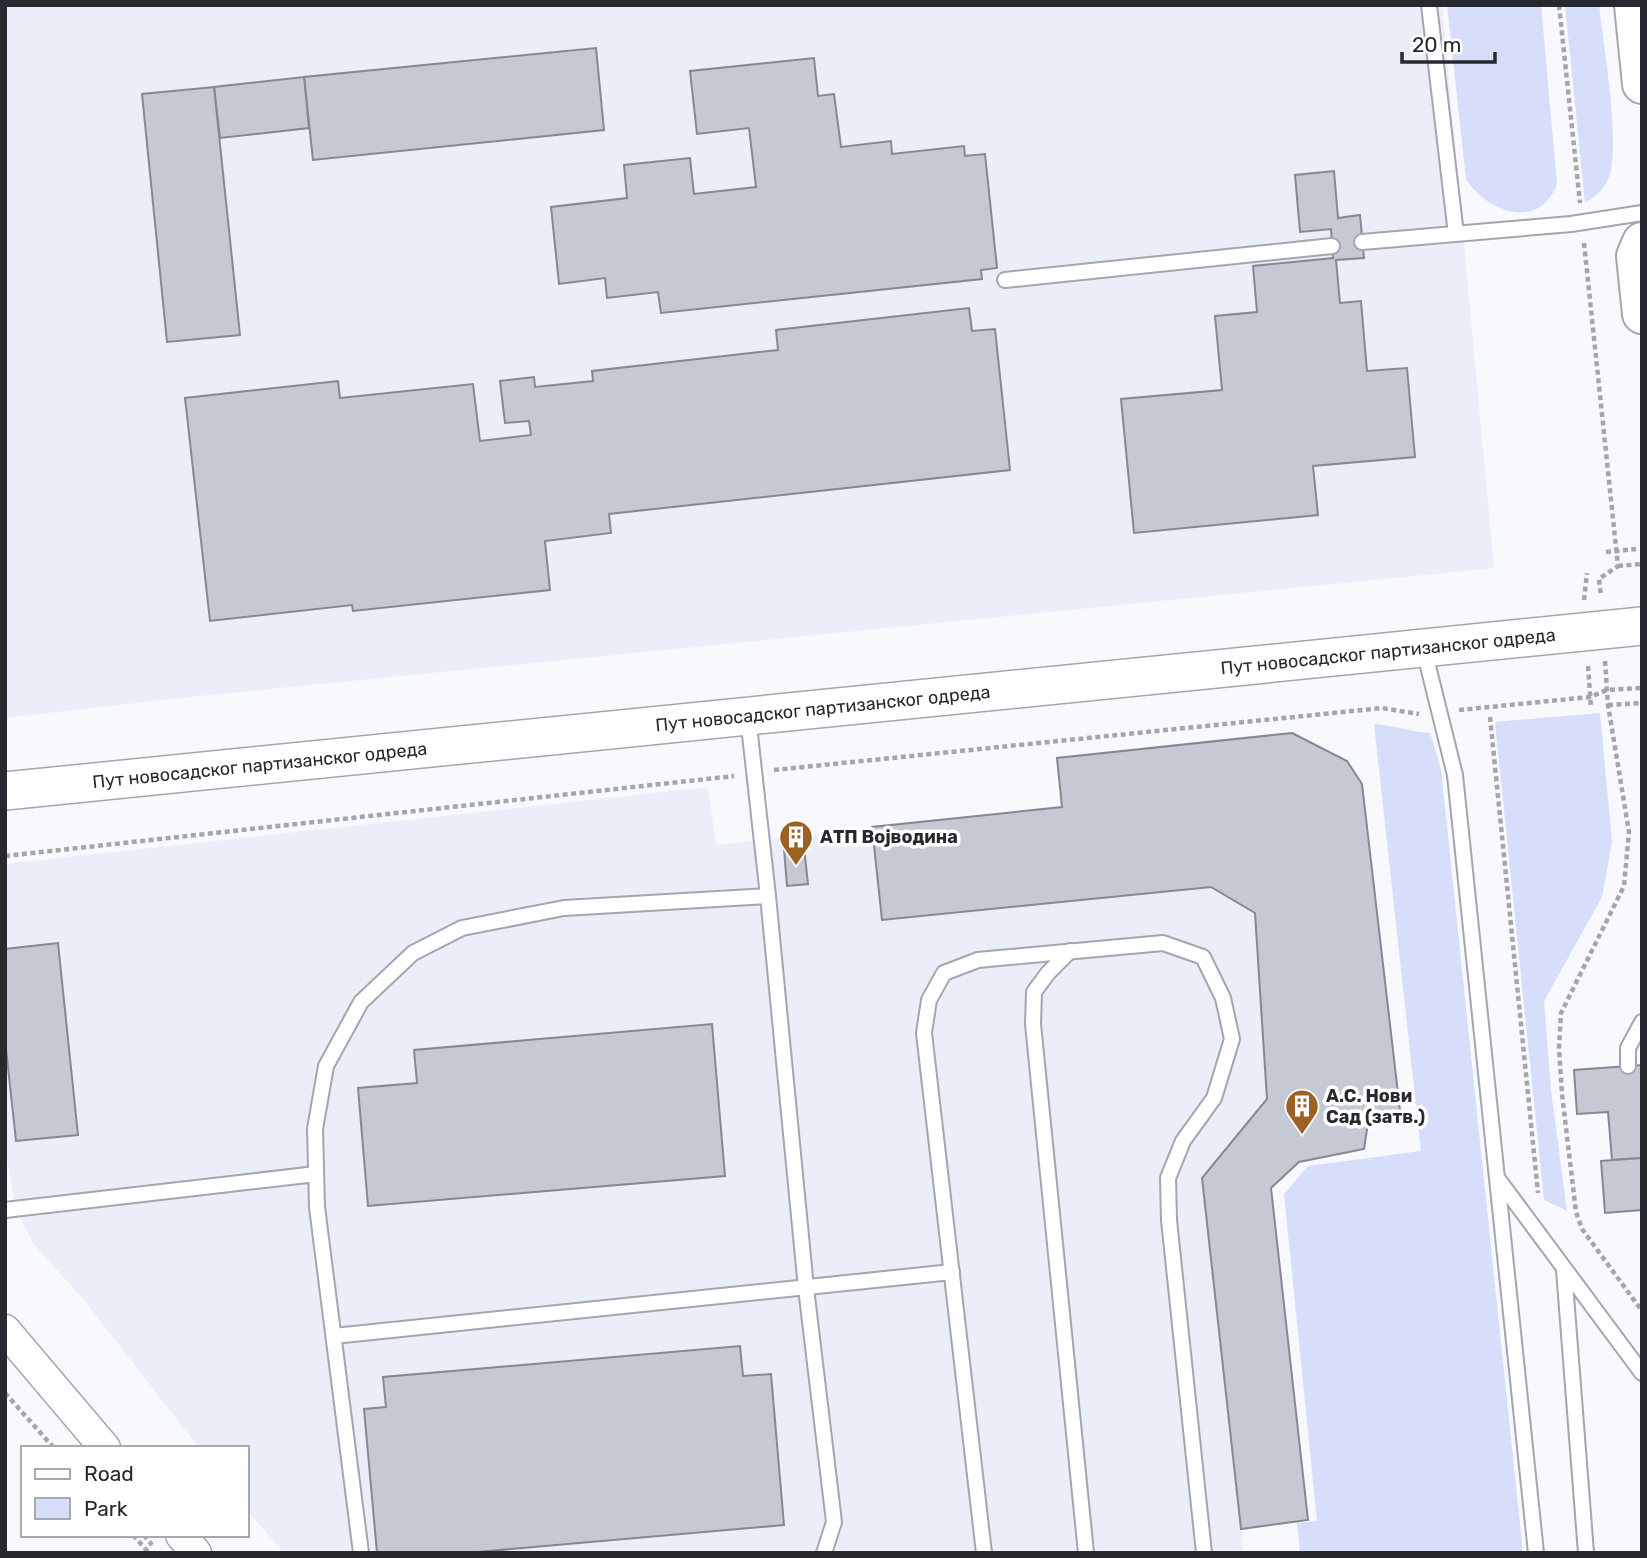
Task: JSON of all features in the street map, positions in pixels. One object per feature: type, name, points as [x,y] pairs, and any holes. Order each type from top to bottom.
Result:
[{"type":"main road","points":[[1634,5],[1642,83]]},
{"type":"main road","points":[[1642,242],[1636,256],[1642,314]]},
{"type":"street","name":"Пут новосадског партизанског одреда","points":[[5,791],[1642,626]]},
{"type":"street","points":[[5,1330],[103,1446]]},
{"type":"street","points":[[183,1537],[196,1553]]},
{"type":"lane","points":[[1429,5],[1456,234]]},
{"type":"lane","points":[[1363,242],[1571,224],[1642,214]]},
{"type":"lane","points":[[1005,280],[1332,246]]},
{"type":"lane","points":[[1424,650],[1455,775],[1536,1553]]},
{"type":"lane","points":[[748,717],[806,1288],[834,1522],[824,1553]]},
{"type":"lane","points":[[361,1553],[317,1207],[315,1129],[326,1066],[361,1002],[413,953],[462,928],[564,908],[768,896]]},
{"type":"lane","points":[[984,1553],[924,1033],[929,1000],[944,973],[978,960],[1163,943],[1203,957],[1223,998],[1231,1039],[1214,1098],[1183,1141],[1168,1178],[1169,1220],[1204,1553]]},
{"type":"lane","points":[[1070,951],[1034,992],[1033,1024],[1087,1553]]},
{"type":"lane","points":[[1628,1066],[1628,1048],[1642,1022]]},
{"type":"lane","points":[[5,1210],[316,1174]]},
{"type":"lane","points":[[1497,1178],[1642,1373]]},
{"type":"lane","points":[[1564,1270],[1586,1553]]},
{"type":"lane","points":[[334,1336],[951,1272]]},
{"type":"path","points":[[1606,552],[1636,549]]},
{"type":"path","points":[[1618,566],[1642,564]]},
{"type":"path","points":[[1583,608],[1587,573]]},
{"type":"path","points":[[1588,665],[1591,707]]},
{"type":"path","points":[[5,856],[708,780],[753,772],[1382,708],[1415,714],[1438,712],[1590,697],[1607,691],[1642,688]]},
{"type":"path","points":[[1608,705],[1642,703]]},
{"type":"path","points":[[1490,717],[1539,1204]]},
{"type":"path","points":[[1576,1212],[1582,1228],[1642,1311]]},
{"type":"path","points":[[5,1393],[52,1446]]},
{"type":"path","points":[[135,1537],[149,1553]]},
{"type":"shaded area","points":[[5,5],[1442,5],[1494,568],[179,698],[5,718]]},
{"type":"shaded area","points":[[1292,733],[1362,784],[1401,1119],[1368,1123],[1364,1149],[1299,1162],[1271,1188],[1308,1520],[1241,1529],[1244,1553],[284,1553],[248,1511],[248,1446],[197,1446],[84,1300],[32,1242],[16,1209],[5,1147],[5,864],[708,787],[716,845],[1062,807],[1057,758]]},
{"type":"green space","points":[[1447,5],[1541,5],[1557,184],[1549,199],[1538,208],[1513,212],[1500,208],[1475,191],[1466,179]]},
{"type":"green space","points":[[1565,5],[1599,5],[1610,96],[1612,166],[1604,187],[1585,203]]},
{"type":"green space","points":[[1600,713],[1612,842],[1602,897],[1544,1001],[1551,1090],[1567,1211],[1544,1200],[1495,722]]},
{"type":"green space","points":[[1374,724],[1430,733],[1441,769],[1523,1553],[1300,1553],[1297,1523],[1317,1521],[1284,1194],[1308,1166],[1421,1151]]},
{"type":"building","points":[[596,48],[604,130],[313,160],[304,77]]},
{"type":"building","points":[[814,58],[818,96],[834,94],[841,147],[891,141],[892,154],[964,146],[965,156],[985,154],[997,268],[981,270],[982,279],[661,313],[658,292],[607,298],[605,278],[559,284],[551,207],[627,198],[624,165],[690,158],[694,194],[756,187],[749,128],[697,134],[690,71]]},
{"type":"building","points":[[304,77],[309,128],[220,138],[214,87]]},
{"type":"building","points":[[214,87],[240,335],[167,342],[142,94]]},
{"type":"building","points":[[1334,171],[1338,218],[1360,215],[1364,258],[1336,260],[1340,303],[1361,301],[1367,371],[1407,368],[1415,457],[1313,466],[1318,515],[1134,533],[1121,399],[1222,390],[1215,316],[1257,312],[1253,266],[1333,258],[1331,229],[1300,232],[1295,175]]},
{"type":"building","points":[[969,308],[972,331],[995,329],[1010,470],[609,514],[611,533],[545,541],[550,590],[353,611],[352,605],[210,621],[185,398],[338,381],[340,398],[473,384],[480,441],[531,435],[529,421],[505,423],[500,381],[534,377],[535,387],[593,381],[592,371],[778,350],[776,330]]},
{"type":"building","name":"А.С. Нови Сад (затв.)","points":[[1292,733],[1347,761],[1362,784],[1401,1119],[1368,1123],[1364,1149],[1299,1162],[1271,1188],[1308,1520],[1241,1529],[1202,1178],[1267,1099],[1255,913],[1211,887],[882,920],[872,827],[1062,807],[1057,758]]},
{"type":"building","name":"АТП Војводина","points":[[804,847],[808,884],[787,886],[784,849]]},
{"type":"building","points":[[58,943],[78,1135],[16,1141],[5,1040],[5,949]]},
{"type":"building","points":[[712,1024],[725,1176],[368,1206],[358,1088],[417,1083],[414,1050]]},
{"type":"building","points":[[1642,1065],[1642,1158],[1612,1160],[1608,1112],[1577,1114],[1574,1070]]},
{"type":"building","points":[[1642,1158],[1642,1210],[1605,1213],[1601,1161]]},
{"type":"building","points":[[740,1346],[743,1376],[771,1374],[784,1525],[466,1553],[377,1553],[364,1409],[386,1407],[383,1377]]},
{"type":"place","name":"АТП Војводина","points":[[796,867]]},
{"type":"place","name":"А.С. Нови Сад (затв.)","points":[[1302,1136]]}]
